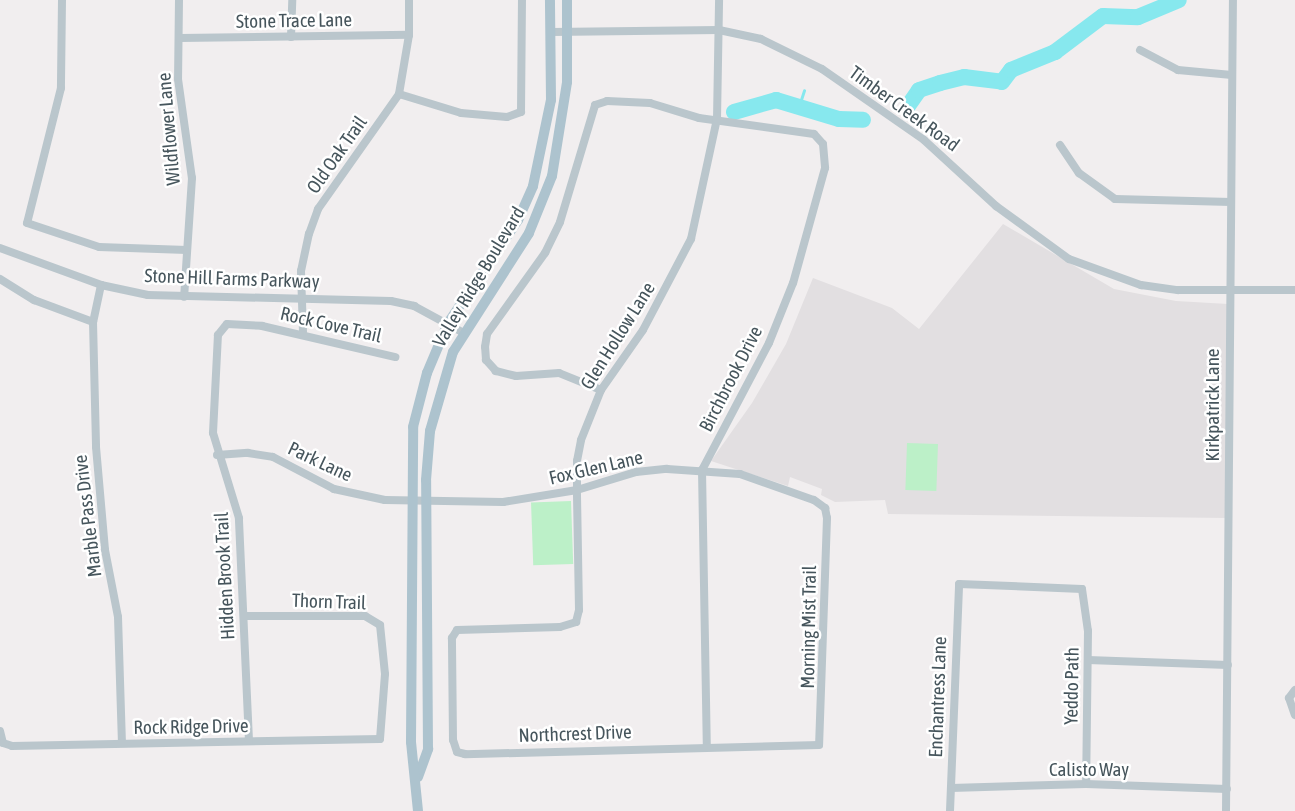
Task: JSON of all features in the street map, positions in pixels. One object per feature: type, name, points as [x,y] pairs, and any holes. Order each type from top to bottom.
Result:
[{"type":"main road","name":"Valley Ridge Boulevard","points":[[418,811],[418,780],[411,742],[409,501],[416,409],[449,323],[519,220],[533,186],[551,100],[550,0]]},
{"type":"main road","name":"Valley Ridge Boulevard","points":[[418,780],[428,749],[426,503],[427,454],[434,413],[463,332],[529,233],[552,176],[565,103],[567,0]]},
{"type":"street","points":[[62,0],[61,88],[27,223],[99,247],[187,250]]},
{"type":"street","name":"Wildflower Lane","points":[[179,0],[178,79],[192,178],[184,297]]},
{"type":"street","points":[[292,0],[292,37]]},
{"type":"street","name":"Old Oak Trail","points":[[303,332],[303,257],[318,209],[399,94],[409,35],[409,0]]},
{"type":"street","points":[[399,94],[461,113],[507,117],[521,112],[522,0]]},
{"type":"street","name":"Glen Hollow Lane","points":[[457,630],[560,627],[576,622],[577,491],[582,440],[601,390],[643,330],[691,239],[717,119],[719,0]]},
{"type":"street","name":"Kirkpatrick Lane","points":[[1226,811],[1233,0]]},
{"type":"street","name":"Timber Creek Road","points":[[551,32],[719,30],[761,39],[822,69],[936,149],[996,206],[1069,259],[1141,285],[1230,290],[1295,290]]},
{"type":"street","name":"Stone Trace Lane","points":[[180,38],[409,35]]},
{"type":"street","points":[[1140,50],[1178,70],[1232,75]]},
{"type":"street","name":"Birchbrook Drive","points":[[601,390],[559,373],[516,376],[496,371],[486,360],[487,334],[545,253],[560,222],[595,105],[607,101],[650,103],[717,119],[814,134],[823,144],[825,168],[816,213],[769,343],[702,470],[707,746]]},
{"type":"street","points":[[1060,145],[1079,173],[1115,198],[1231,202]]},
{"type":"street","name":"Stone Hill Farms Parkway","points":[[0,248],[101,285],[184,297],[391,300],[449,323],[463,332]]},
{"type":"street","points":[[0,279],[34,300],[93,322]]},
{"type":"street","name":"Marble Pass Drive","points":[[101,285],[93,322],[99,499],[118,617],[122,743]]},
{"type":"street","name":"Rock Cove Trail","points":[[220,330],[227,324],[303,332],[395,357]]},
{"type":"street","name":"Hidden Brook Trail","points":[[220,330],[214,398],[217,455],[237,503],[249,741]]},
{"type":"street","name":"Park Lane","points":[[217,455],[248,453],[273,457],[360,498],[409,501]]},
{"type":"street","name":"Fox Glen Lane","points":[[409,501],[503,502],[577,491],[635,472],[702,470],[740,474],[825,508]]},
{"type":"street","name":"Morning Mist Trail","points":[[819,745],[825,508]]},
{"type":"street","name":"Yeddo Path","points":[[958,584],[1083,589],[1088,660],[1086,784]]},
{"type":"street","name":"Enchantress Lane","points":[[950,811],[958,584]]},
{"type":"street","name":"Thorn Trail","points":[[244,616],[365,616],[380,625],[385,674],[380,738]]},
{"type":"street","name":"Northcrest Drive","points":[[457,630],[452,650],[457,752],[819,745]]},
{"type":"street","points":[[1088,660],[1228,665]]},
{"type":"street","points":[[1295,690],[1289,698],[1295,715]]},
{"type":"street","name":"Rock Ridge Drive","points":[[0,732],[3,743],[380,738]]},
{"type":"street","name":"Calisto Way","points":[[951,788],[1086,784],[1227,789]]},
{"type":"shaded area","points":[[1003,224],[1114,289],[1176,301],[1228,304],[1227,518],[888,514],[885,500],[835,502],[821,495],[822,489],[790,477],[788,486],[711,461],[752,403],[786,344],[813,278],[892,308],[919,329]]},
{"type":"green space","points":[[907,443],[938,444],[936,491],[905,490]]},
{"type":"green space","points":[[571,501],[573,564],[533,565],[531,502]]},
{"type":"waterway","points":[[908,106],[919,90],[940,83],[964,77],[1002,82],[1011,70],[1055,52],[1103,16],[1138,17],[1179,0]]},
{"type":"waterway","points":[[799,106],[804,91]]},
{"type":"waterway","points":[[734,112],[776,100],[839,119],[863,120]]}]
